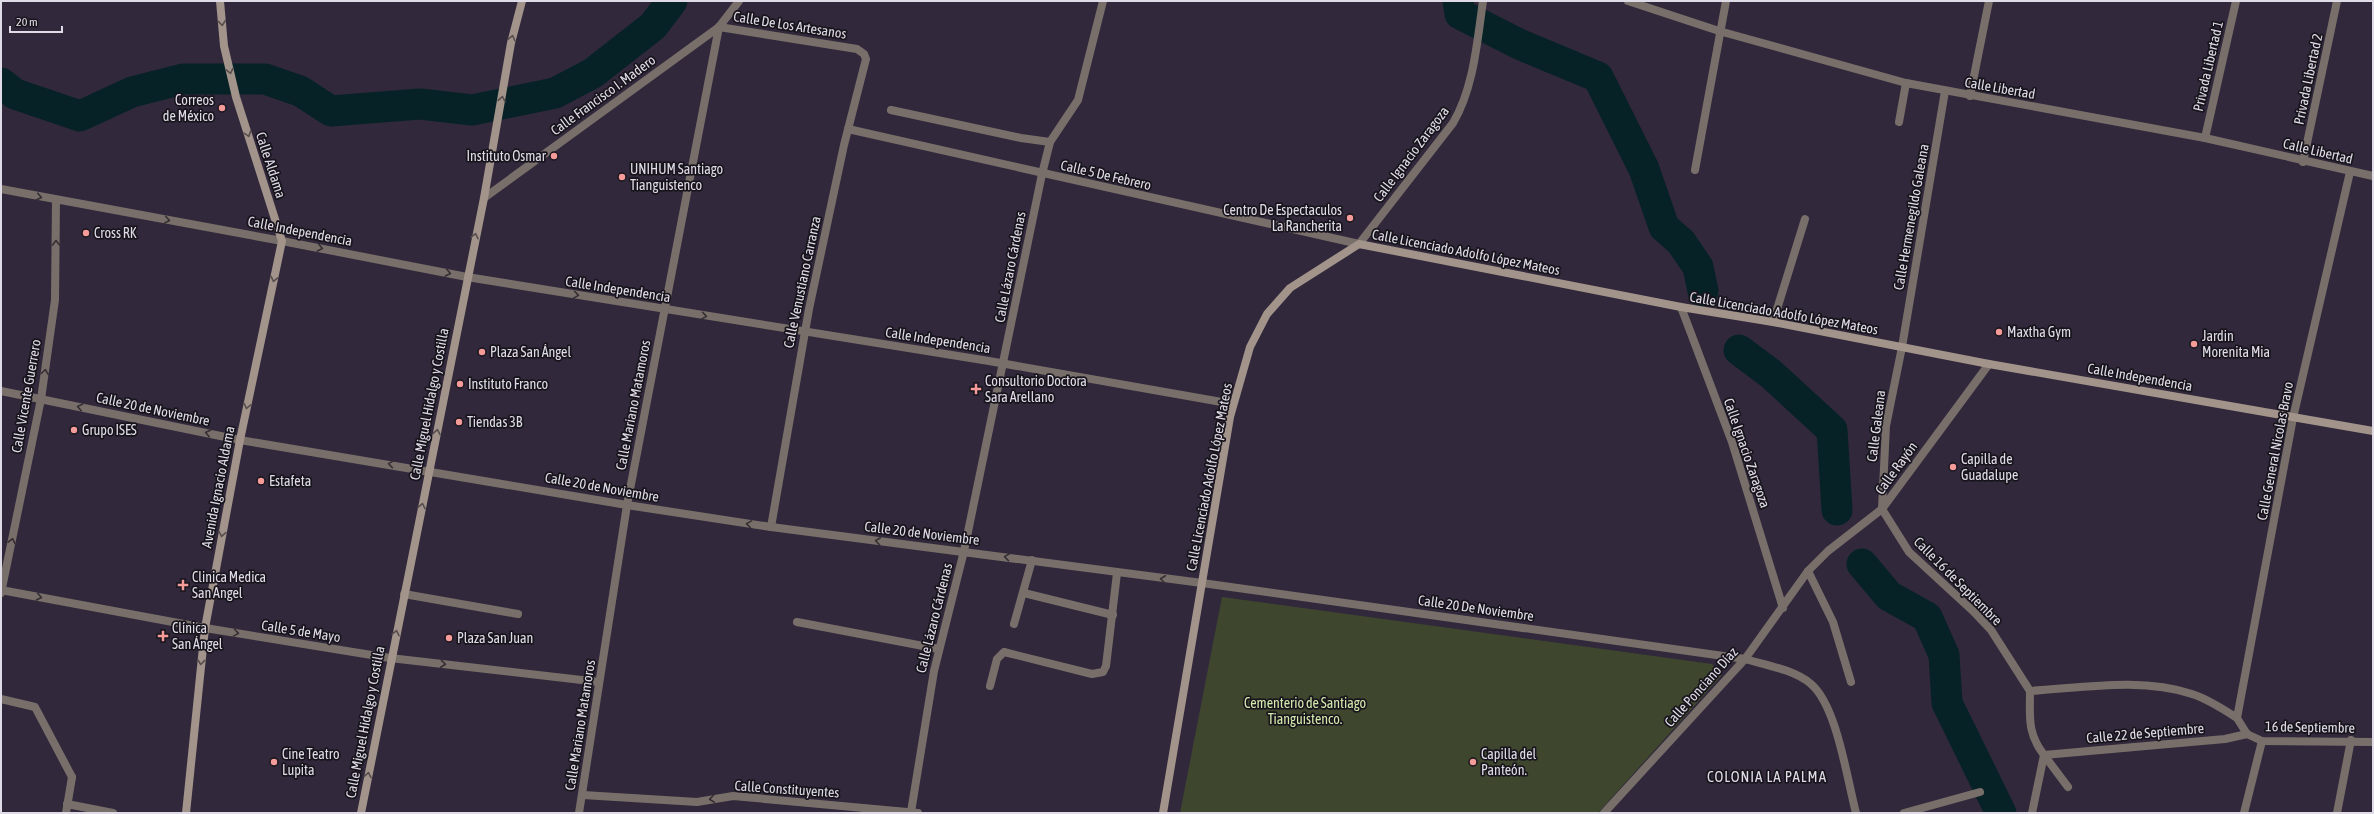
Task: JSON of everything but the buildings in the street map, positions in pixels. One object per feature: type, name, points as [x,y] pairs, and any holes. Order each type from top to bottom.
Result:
[{"type":"main road","name":"Calle Aldama","points":[[220,1],[224,46],[236,97],[282,241]]},
{"type":"main road","name":"Calle Miguel Hidalgo y Costilla","points":[[361,813],[390,658],[430,470],[467,277],[484,198],[511,43],[522,1]]},
{"type":"main road","name":"Avenida Ignacio Aldama","points":[[186,813],[205,628],[240,440],[282,241]]},
{"type":"main road","name":"Calle Licenciado Adolfo López Mateos","points":[[1163,813],[1233,404],[1250,346],[1267,314],[1290,288],[1359,244],[1681,308],[1773,322],[1902,347]]},
{"type":"main road","name":"Calle Independencia","points":[[1902,347],[1989,364],[2373,431]]},
{"type":"street","points":[[719,27],[739,1]]},
{"type":"street","name":"Calle Lázaro Cárdenas","points":[[915,812],[938,649],[964,551],[1004,364],[1042,174],[1050,142],[1078,100],[1103,1]]},
{"type":"street","name":"Calle Ignacio Zaragoza","points":[[1359,244],[1453,123],[1467,94],[1483,1]]},
{"type":"street","name":"Calle Libertad","points":[[1628,1],[1719,31],[1906,83],[1970,96],[2205,138],[2303,162],[2373,176]]},
{"type":"street","points":[[1695,170],[1719,31],[1726,1]]},
{"type":"street","points":[[1970,96],[1989,1]]},
{"type":"street","name":"Privada Libertad 1","points":[[2205,138],[2236,1]]},
{"type":"street","name":"Privada Libertad 2","points":[[2303,162],[2337,1]]},
{"type":"street","name":"Calle De Los Artesanos","points":[[719,27],[857,49]]},
{"type":"street","name":"Calle Francisco I. Madero","points":[[484,198],[719,27]]},
{"type":"street","name":"Calle Mariano Matamoros","points":[[579,813],[627,505],[719,27]]},
{"type":"street","name":"Calle Venustiano Carranza","points":[[771,527],[804,332],[848,129],[866,59],[864,54],[857,49]]},
{"type":"street","points":[[1899,122],[1906,83]]},
{"type":"street","name":"Calle Hermenegildo Galeana","points":[[1902,347],[1945,91]]},
{"type":"street","points":[[891,110],[1021,138],[1050,142]]},
{"type":"street","name":"Calle 5 De Febrero","points":[[848,129],[1042,174],[1359,244]]},
{"type":"street","name":"Calle General Nicolas Bravo","points":[[2237,718],[2293,418],[2350,172]]},
{"type":"street","name":"Calle Independencia","points":[[1,189],[467,277],[1004,364],[1233,404]]},
{"type":"street","name":"Calle Vicente Guerrero","points":[[1,591],[41,399],[55,300],[56,200]]},
{"type":"street","points":[[1773,322],[1805,219]]},
{"type":"street","name":"Calle Ignacio Zaragoza","points":[[1681,308],[1732,442],[1783,608]]},
{"type":"street","name":"Calle Galeana","points":[[1882,509],[1886,426],[1902,347]]},
{"type":"street","name":"Calle Rayón","points":[[1808,571],[1828,551],[1882,509],[1989,364]]},
{"type":"street","name":"Calle 20 de Noviembre","points":[[1,391],[240,440],[430,470],[627,505],[771,527],[1202,583]]},
{"type":"street","name":"Calle 16 de Septiembre","points":[[1882,509],[1909,552],[1973,611],[1991,630],[2030,691]]},
{"type":"street","points":[[1014,624],[1024,593],[1032,560]]},
{"type":"street","points":[[1808,571],[1836,628],[1851,682]]},
{"type":"street","name":"Calle Ponciano Díaz","points":[[1604,813],[1746,659],[1808,571]]},
{"type":"street","points":[[990,686],[997,659],[1004,652],[1092,674],[1103,672],[1106,666],[1117,573]]},
{"type":"street","name":"Calle 20 De Noviembre","points":[[1202,583],[1746,659]]},
{"type":"street","name":"Calle 5 de Mayo","points":[[1,591],[205,628],[390,658],[600,682]]},
{"type":"street","points":[[1024,593],[1113,615]]},
{"type":"street","points":[[404,594],[518,614]]},
{"type":"street","points":[[797,622],[938,649]]},
{"type":"street","points":[[1746,659],[1791,674],[1804,680],[1811,684],[1825,700],[1832,717],[1856,813]]},
{"type":"street","points":[[2068,787],[2036,744],[2031,732],[2030,691],[2128,685],[2162,687],[2198,696],[2211,702],[2237,718],[2247,734]]},
{"type":"street","points":[[1,699],[35,707],[72,777],[66,813]]},
{"type":"street","name":"Calle 22 de Septiembre","points":[[2044,755],[2225,739],[2247,734]]},
{"type":"street","name":"16 de Septiembre","points":[[2247,734],[2262,741],[2351,740],[2373,742]]},
{"type":"street","points":[[2337,813],[2351,740]]},
{"type":"street","points":[[2244,813],[2262,741]]},
{"type":"street","points":[[2032,813],[2044,755]]},
{"type":"street","points":[[1904,813],[1980,792]]},
{"type":"street","name":"Calle Constituyentes","points":[[582,795],[697,802],[733,796],[915,812]]},
{"type":"street","points":[[67,804],[112,813]]},
{"type":"green space","name":"Cementerio de Santiago Tianguistenco.","points":[[1222,597],[1712,664],[1722,675],[1598,813],[1180,813]]},
{"type":"waterway","points":[[1,83],[15,94],[80,116],[132,92],[183,79],[265,79],[300,91],[331,111],[420,104],[472,110],[555,93],[593,73],[653,26],[672,1]]},
{"type":"waterway","points":[[1458,1],[1460,14],[1519,44],[1598,77],[1644,169],[1664,227],[1681,242],[1698,267],[1703,291]]},
{"type":"waterway","points":[[1739,350],[1771,374],[1832,430],[1837,510]]},
{"type":"waterway","points":[[1862,564],[1889,596],[1927,617],[1944,655],[1947,703],[2001,813]]},
{"type":"place","name":"Correos de México","points":[[222,108]]},
{"type":"place","name":"Instituto Osmar","points":[[554,156]]},
{"type":"place","name":"UNIHUM Santiago Tianguistenco","points":[[622,177]]},
{"type":"place","name":"Centro De Espectaculos La Rancherita","points":[[1350,218]]},
{"type":"place","name":"Cross RK","points":[[86,233]]},
{"type":"place","name":"Maxtha Gym","points":[[1999,332]]},
{"type":"place","name":"Jardin Morenita Mia","points":[[2194,344]]},
{"type":"place","name":"Plaza San Ángel","points":[[482,352]]},
{"type":"place","name":"Instituto Franco","points":[[460,384]]},
{"type":"place","name":"Consultorio Doctora Sara Arellano","points":[[976,389]]},
{"type":"place","name":"Tiendas 3B","points":[[459,422]]},
{"type":"place","name":"Grupo ISES","points":[[74,430]]},
{"type":"place","name":"Capilla de Guadalupe","points":[[1953,467]]},
{"type":"place","name":"Estafeta","points":[[261,481]]},
{"type":"place","name":"Clinica Medica San Angel","points":[[183,585]]},
{"type":"place","name":"Clínica San Ángel","points":[[163,636]]},
{"type":"place","name":"Plaza San Juan","points":[[449,638]]},
{"type":"place","name":"Cine Teatro Lupita","points":[[274,762]]},
{"type":"place","name":"Capilla del Panteón.","points":[[1473,762]]},
{"type":"district","name":"COLONIA LA PALMA","points":[[1767,777]]}]
